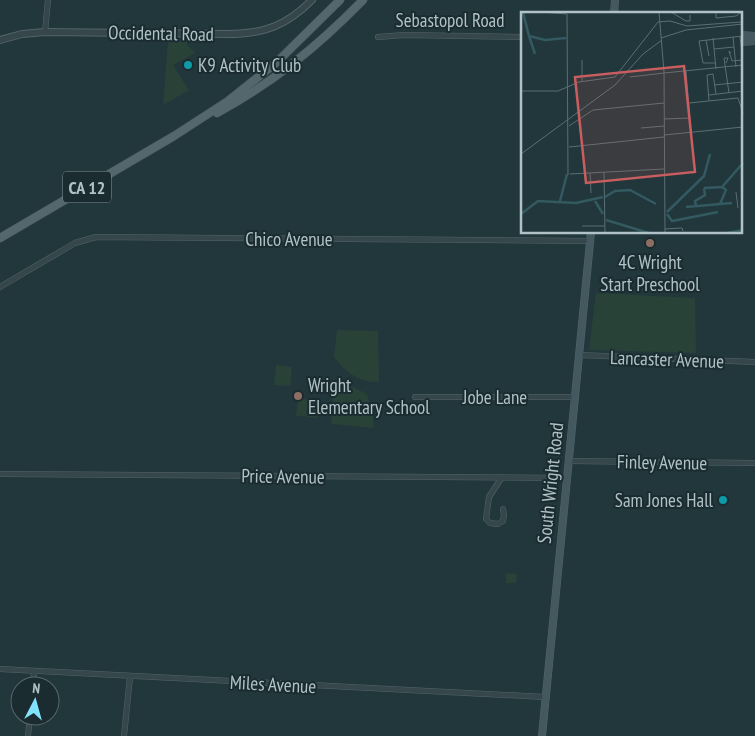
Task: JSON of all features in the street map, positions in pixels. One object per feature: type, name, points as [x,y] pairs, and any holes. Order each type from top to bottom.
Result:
[{"type":"main road","name":"CA 12","points":[[174,136],[257,80],[340,0]]},
{"type":"main road","name":"CA 12","points":[[0,238],[174,136],[223,110],[276,77],[313,48],[363,0]]},
{"type":"main road","points":[[742,35],[755,36]]},
{"type":"main road","points":[[742,42],[755,41]]},
{"type":"main road","name":"South Wright Road","points":[[542,736],[591,234]]},
{"type":"street","points":[[45,32],[48,0]]},
{"type":"street","name":"Occidental Road","points":[[0,40],[22,34],[45,32],[254,33],[288,21],[312,0]]},
{"type":"street","name":"Sebastopol Road","points":[[378,37],[404,35],[521,37]]},
{"type":"street","name":"Chico Avenue","points":[[0,287],[75,243],[96,237],[590,241]]},
{"type":"street","name":"Lancaster Avenue","points":[[579,355],[755,362]]},
{"type":"street","name":"Jobe Lane","points":[[415,397],[575,397]]},
{"type":"street","name":"Finley Avenue","points":[[568,461],[755,464]]},
{"type":"street","name":"Price Avenue","points":[[0,474],[567,478]]},
{"type":"street","points":[[502,478],[488,497],[486,519],[490,523],[498,524],[503,521],[503,509]]},
{"type":"street","name":"Miles Avenue","points":[[0,669],[545,697]]},
{"type":"street","points":[[34,672],[34,676]]},
{"type":"street","points":[[124,736],[130,677]]},
{"type":"green space","points":[[187,41],[187,45],[195,53],[173,65],[189,90],[163,105],[168,42]]},
{"type":"green space","points":[[596,293],[695,298],[696,353],[589,350]]},
{"type":"green space","points":[[337,330],[378,331],[379,382],[365,381],[354,376],[334,357]]},
{"type":"green space","points":[[276,365],[292,367],[290,386],[274,385]]},
{"type":"green space","points":[[334,382],[351,386],[367,394],[373,418],[373,428],[333,424],[331,422]]},
{"type":"green space","points":[[298,398],[308,399],[306,416],[296,416]]},
{"type":"green space","points":[[309,400],[319,400],[317,418],[307,417]]},
{"type":"green space","points":[[506,573],[517,574],[516,583],[506,583]]},
{"type":"place","name":"K9 Activity Club","points":[[188,65]]},
{"type":"place","name":"4C Wright Start Preschool","points":[[650,243]]},
{"type":"place","name":"Wright Elementary School","points":[[298,396]]},
{"type":"place","name":"Sam Jones Hall","points":[[723,500]]}]
